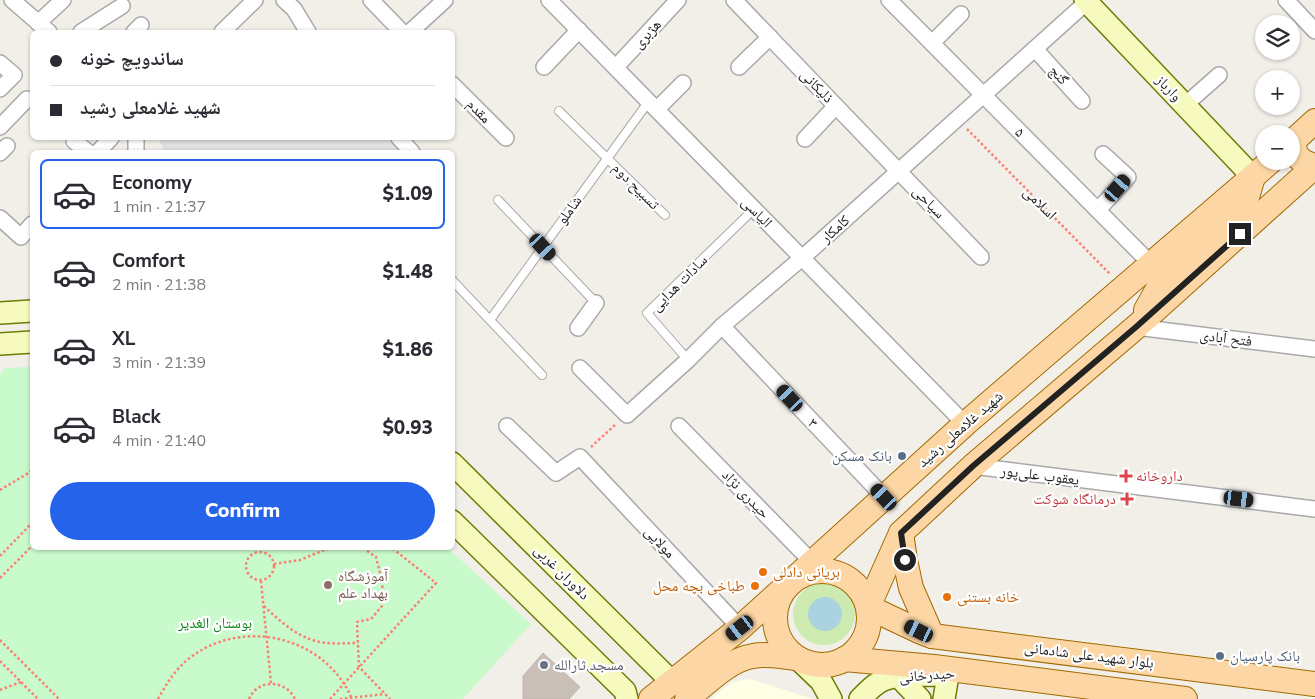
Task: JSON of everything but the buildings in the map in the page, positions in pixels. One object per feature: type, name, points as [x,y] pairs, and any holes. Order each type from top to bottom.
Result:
[{"type":"main road","name":"وارباز","points":[[1087,1],[1253,177]]},
{"type":"main road","points":[[1300,135],[1315,121]]},
{"type":"main road","points":[[868,607],[901,533],[973,466],[1311,174],[1306,164],[1300,159]]},
{"type":"main road","name":"شهید غلامعلی رشید","points":[[651,699],[740,628],[965,424],[1260,170]]},
{"type":"main road","points":[[1136,327],[1164,278],[1244,207],[1253,177]]},
{"type":"main road","points":[[0,313],[30,311]]},
{"type":"main road","points":[[0,344],[30,342]]},
{"type":"main road","name":"دلاوران غربی","points":[[455,466],[672,682]]},
{"type":"main road","points":[[455,524],[625,691],[627,699]]},
{"type":"main road","points":[[901,533],[911,588],[921,612],[926,634],[912,638],[906,671],[920,699]]},
{"type":"main road","points":[[687,699],[738,660],[753,656],[772,655],[797,658],[812,664],[829,664],[844,659],[854,652],[862,642],[867,631],[869,619],[864,595],[846,577],[835,572],[822,570],[798,576],[788,584],[780,595],[775,609],[774,623],[778,637],[786,649],[797,658],[820,681],[831,699]]},
{"type":"main road","name":"بلوار شهید علی شادمانی","points":[[868,607],[926,634],[1315,684]]},
{"type":"main road","name":"بلوار شهید علی شادمانی","points":[[844,659],[906,671],[959,673],[1185,699]]},
{"type":"main road","name":"حیدرخانی","points":[[860,699],[884,679],[906,671]]},
{"type":"main road","points":[[944,699],[959,673]]},
{"type":"street","points":[[14,0],[43,28],[64,0]]},
{"type":"street","points":[[224,30],[255,0]]},
{"type":"street","points":[[284,0],[294,9],[307,30]]},
{"type":"street","points":[[370,0],[400,30]]},
{"type":"street","points":[[412,30],[445,0]]},
{"type":"street","name":"الیاسی","points":[[549,0],[965,424]]},
{"type":"street","name":"هژبری","points":[[616,67],[678,0]]},
{"type":"street","name":"ذلیکانی","points":[[734,0],[899,171]]},
{"type":"street","name":"۵","points":[[889,0],[1151,264]]},
{"type":"street","points":[[1286,0],[1315,30]]},
{"type":"street","name":"کامکار","points":[[627,415],[688,360],[722,326],[802,258],[1087,1]]},
{"type":"street","points":[[84,30],[122,6]]},
{"type":"street","points":[[932,43],[961,14]]},
{"type":"street","points":[[544,67],[579,30]]},
{"type":"street","points":[[739,67],[770,37]]},
{"type":"street","name":"گنج","points":[[1035,49],[1082,101]]},
{"type":"street","points":[[0,62],[14,75],[0,89]]},
{"type":"street","points":[[1184,105],[1219,75]]},
{"type":"street","points":[[653,105],[683,83]]},
{"type":"street","name":"مقدم","points":[[455,87],[506,138]]},
{"type":"street","points":[[0,126],[27,99]]},
{"type":"street","points":[[805,138],[836,106]]},
{"type":"street","points":[[100,150],[109,140]]},
{"type":"street","points":[[401,140],[410,150]]},
{"type":"street","points":[[74,142],[85,150]]},
{"type":"street","points":[[1098,210],[1128,177],[1103,154]]},
{"type":"street","name":"سیاحی","points":[[899,171],[981,257]]},
{"type":"street","points":[[0,218],[21,237],[30,226]]},
{"type":"street","points":[[578,328],[596,303]]},
{"type":"street","name":"۳","points":[[722,326],[884,497]]},
{"type":"street","name":"فتح آبادی","points":[[1136,327],[1315,349]]},
{"type":"street","points":[[580,368],[627,415]]},
{"type":"street","points":[[508,426],[556,473],[580,457]]},
{"type":"street","name":"حیدری نژاد","points":[[679,426],[812,562]]},
{"type":"street","name":"مولایی","points":[[580,457],[740,628]]},
{"type":"street","name":"یعقوب علی‌پور","points":[[973,466],[1315,508]]},
{"type":"lane","name":"شاملو","points":[[490,320],[608,158],[653,105]]},
{"type":"lane","name":"تسبیح دوم","points":[[559,111],[665,215]]},
{"type":"lane","points":[[498,200],[596,303]]},
{"type":"lane","name":"سادات هدایی","points":[[688,360],[647,313],[754,209]]},
{"type":"lane","points":[[455,283],[542,375]]},
{"type":"path","name":"اسلامی","points":[[957,119],[1124,288]]},
{"type":"path","points":[[580,457],[627,415]]},
{"type":"path","points":[[0,490],[30,472]]},
{"type":"path","points":[[0,556],[30,525]]},
{"type":"path","points":[[0,578],[30,548]]},
{"type":"path","points":[[274,564],[300,560],[324,550]]},
{"type":"path","points":[[366,550],[376,557],[383,590],[382,606],[371,619],[357,622],[359,666],[390,699]]},
{"type":"path","points":[[330,699],[436,583],[395,550]]},
{"type":"path","points":[[259,552],[270,556],[274,564],[270,577],[261,581],[249,576],[245,567],[247,559],[254,553],[259,552]]},
{"type":"path","points":[[261,581],[271,683]]},
{"type":"path","points":[[264,606],[284,625],[303,636],[325,643],[358,642]]},
{"type":"path","points":[[158,699],[172,676],[191,657],[214,644],[240,636],[267,636],[297,644],[310,651],[323,659],[345,683],[352,698]]},
{"type":"path","points":[[0,640],[59,699]]},
{"type":"path","points":[[0,661],[38,699]]},
{"type":"path","points":[[0,690],[21,682]]},
{"type":"path","points":[[250,699],[256,689],[271,683],[287,688],[295,699]]},
{"type":"path","points":[[340,699],[385,694]]},
{"type":"shaded area","points":[[160,140],[390,140],[399,150],[163,150]]},
{"type":"shaded area","points":[[750,679],[813,699],[711,699],[732,682]]},
{"type":"green space","name":"بوستان الغدیر","points":[[30,367],[30,550],[450,550],[531,624],[463,699],[0,699],[0,374],[5,368]]},
{"type":"green space","points":[[824,583],[841,588],[846,592],[850,597],[855,614],[850,631],[846,636],[841,640],[824,645],[807,640],[802,636],[798,631],[793,614],[798,597],[802,592],[807,588]]},
{"type":"water","points":[[825,597],[832,598],[837,602],[841,607],[841,621],[837,626],[832,630],[825,631],[818,630],[813,626],[809,621],[808,614],[809,607],[813,602],[818,598]]},
{"type":"place","name":"بانک مسکن","points":[[902,456]]},
{"type":"place","name":"داروخانه","points":[[1126,476]]},
{"type":"place","name":"درمانگاه شوکت","points":[[1127,499]]},
{"type":"place","name":"بریانی دادلی","points":[[763,572]]},
{"type":"place","name":"آموزشگاه بهداد علم","points":[[328,585]]},
{"type":"place","name":"طباخی بچه محل","points":[[755,586]]},
{"type":"place","name":"خانه بستنی","points":[[947,597]]},
{"type":"place","name":"بانک پارسیان","points":[[1220,656]]},
{"type":"place","name":"مسجد ثارالله","points":[[544,665]]},
{"type":"route","points":[[905,560],[901,533],[973,466],[1136,327],[1240,234]]}]
